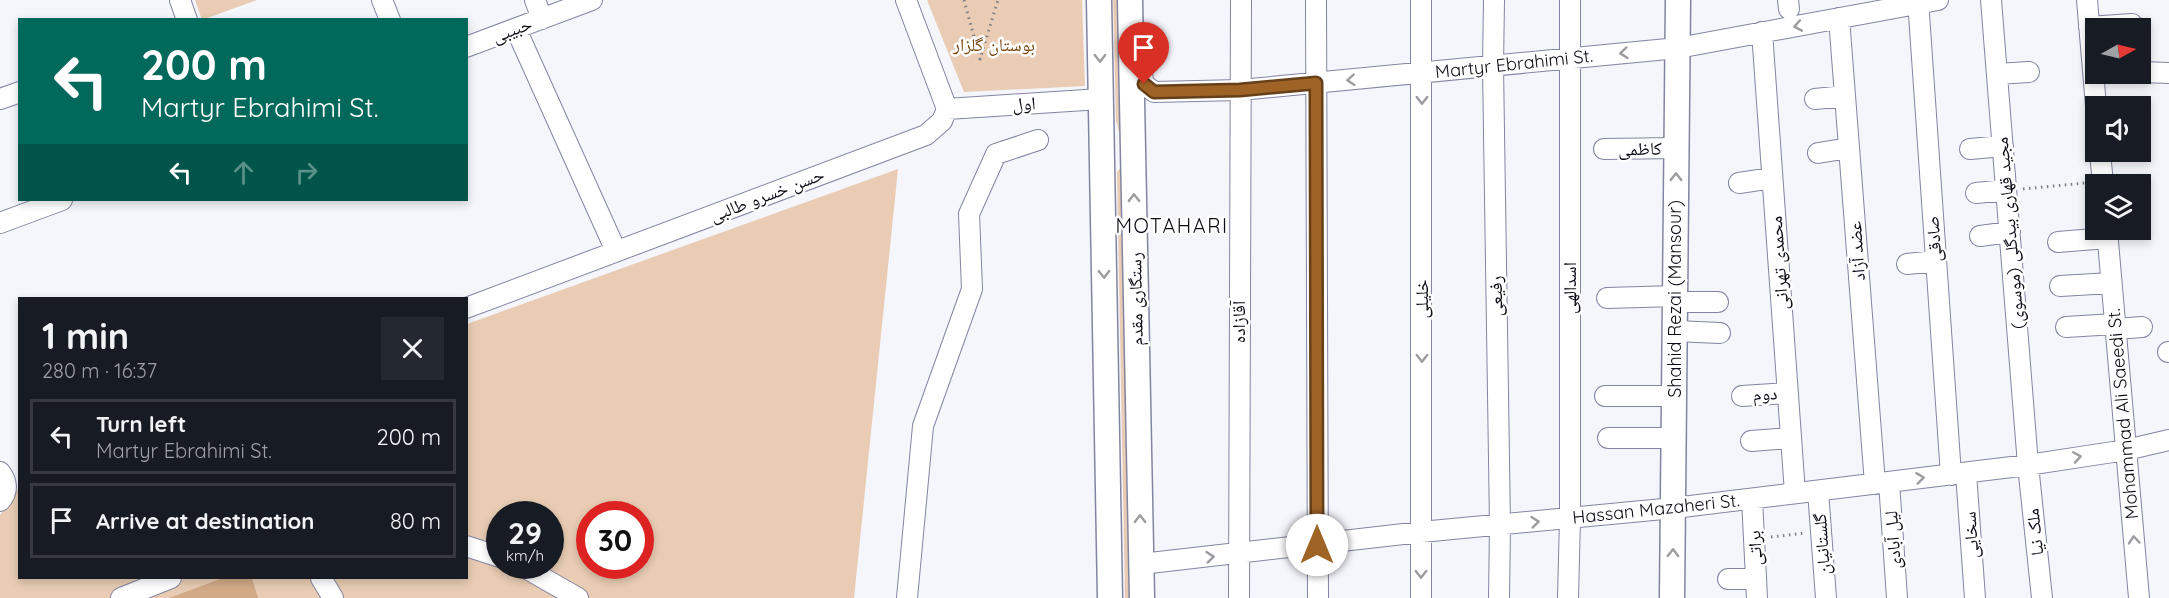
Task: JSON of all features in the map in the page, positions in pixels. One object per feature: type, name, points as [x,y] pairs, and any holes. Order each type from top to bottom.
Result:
[{"type":"main road","name":"رستگاری مقدم","points":[[1099,0],[1110,598]]},
{"type":"main road","name":"رستگاری مقدم","points":[[1130,0],[1142,598]]},
{"type":"main road","name":"Shahid Rezai (Mansour)","points":[[1672,598],[1678,0]]},
{"type":"main road","points":[[1102,145],[1133,144]]},
{"type":"street","points":[[180,0],[186,18]]},
{"type":"street","points":[[382,0],[389,18]]},
{"type":"street","points":[[535,0],[542,19]]},
{"type":"street","name":"حبیبی","points":[[468,46],[592,0]]},
{"type":"street","points":[[906,0],[947,109]]},
{"type":"street","name":"آقازاده","points":[[1239,598],[1241,0]]},
{"type":"street","points":[[1316,0],[1318,598]]},
{"type":"street","name":"خلیلی","points":[[1421,0],[1421,598]]},
{"type":"street","name":"رفیعی","points":[[1494,0],[1492,66],[1500,525],[1499,598]]},
{"type":"street","name":"اسدالهی","points":[[1568,598],[1570,0]]},
{"type":"street","name":"Martyr Ebrahimi St.","points":[[1131,30],[1144,84],[1154,92],[1240,90],[1678,48],[1762,33],[1849,11],[1938,0]]},
{"type":"street","name":"مجید قهاری بیدگلی (موسوی)","points":[[1991,0],[2028,465]]},
{"type":"street","points":[[2087,0],[2088,18]]},
{"type":"street","name":"صادقی","points":[[1918,2],[1936,261],[1959,474]]},
{"type":"street","name":"عضد آزاد","points":[[1849,11],[1845,96],[1882,483]]},
{"type":"street","points":[[516,29],[616,251]]},
{"type":"street","name":"محمدی تهرانی","points":[[1762,33],[1795,494]]},
{"type":"street","points":[[1997,74],[2029,72]]},
{"type":"street","points":[[2151,72],[2169,73]]},
{"type":"street","points":[[0,99],[18,93]]},
{"type":"street","points":[[1815,99],[1845,96]]},
{"type":"street","name":"اول","points":[[947,109],[1101,99]]},
{"type":"street","name":"حسن خسرو طالبی","points":[[468,307],[926,135],[942,121],[947,109]]},
{"type":"street","points":[[907,598],[923,426],[972,289],[969,214],[996,154],[1038,140]]},
{"type":"street","points":[[1970,149],[2003,146]]},
{"type":"street","name":"کاظمی","points":[[1604,149],[1677,148]]},
{"type":"street","points":[[1818,153],[1849,148]]},
{"type":"street","points":[[1739,183],[1772,178]]},
{"type":"street","points":[[1976,193],[2006,190]]},
{"type":"street","points":[[0,223],[59,201]]},
{"type":"street","points":[[1980,236],[2010,232]]},
{"type":"street","points":[[2058,242],[2085,238]]},
{"type":"street","name":"Mohammad Ali Saeedi St.","points":[[2108,240],[2139,598]]},
{"type":"street","points":[[1907,264],[1936,261]]},
{"type":"street","points":[[2060,286],[2112,283]]},
{"type":"street","points":[[1607,298],[1718,302]]},
{"type":"street","points":[[2066,327],[2142,327]]},
{"type":"street","points":[[1675,331],[1720,333]]},
{"type":"street","name":"دوم","points":[[1742,396],[1788,393]]},
{"type":"street","points":[[1605,396],[1675,396]]},
{"type":"street","points":[[1608,438],[1674,438]]},
{"type":"street","points":[[1751,441],[1791,438]]},
{"type":"street","name":"Hassan Mazaheri St.","points":[[1141,564],[1421,532],[1795,494],[2028,465],[2126,450],[2169,440]]},
{"type":"street","name":"ملک نیا","points":[[2028,465],[2042,598]]},
{"type":"street","name":"سخایی","points":[[1959,474],[1975,598]]},
{"type":"street","points":[[0,501],[6,491],[8,476]]},
{"type":"street","name":"لیل آبادی","points":[[1882,483],[1897,598]]},
{"type":"street","name":"گلستانیان","points":[[1818,491],[1826,598]]},
{"type":"street","name":"براتی","points":[[1752,499],[1757,589]]},
{"type":"street","points":[[468,547],[486,552]]},
{"type":"street","points":[[121,598],[168,579]]},
{"type":"street","points":[[322,579],[333,598]]},
{"type":"street","points":[[545,579],[578,598]]},
{"type":"street","points":[[1728,579],[1757,589]]},
{"type":"path","points":[[964,0],[980,59],[998,0]]},
{"type":"path","points":[[2006,190],[2085,184]]},
{"type":"path","points":[[1754,539],[1821,531]]},
{"type":"green space","points":[[195,0],[257,0],[208,18],[201,18]]},
{"type":"green space","name":"بوستان گلزار","points":[[927,0],[1082,0],[1085,86],[964,92]]},
{"type":"green space","points":[[1113,0],[1123,0],[1126,135],[1119,132],[1116,120]]},
{"type":"green space","points":[[1122,166],[1134,598],[1125,598],[1117,172]]},
{"type":"green space","points":[[898,169],[854,598],[0,598],[0,515],[18,488],[18,579],[468,579],[468,324]]},
{"type":"shaded area","points":[[220,579],[252,579],[258,598],[169,598]]},
{"type":"district","name":"MOTAHARI","points":[[1172,226]]},
{"type":"route","points":[[1144,84],[1154,92],[1240,90],[1316,83],[1317,545]]}]
